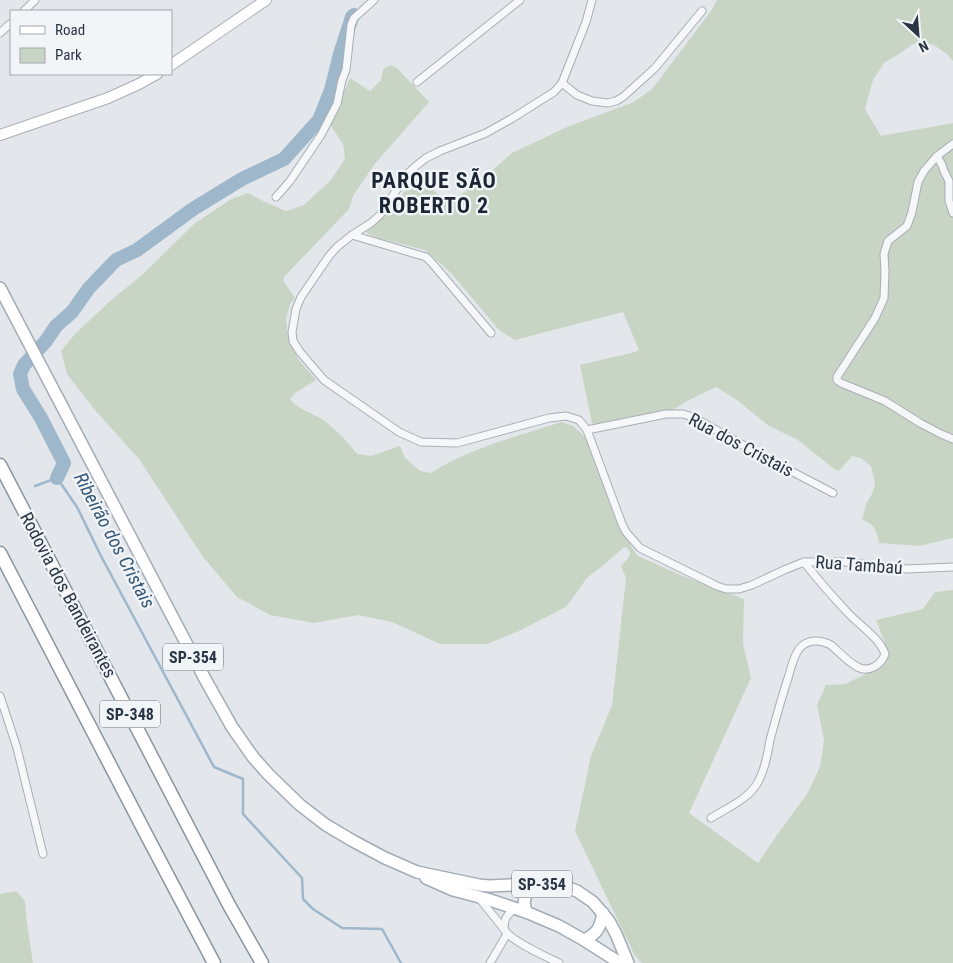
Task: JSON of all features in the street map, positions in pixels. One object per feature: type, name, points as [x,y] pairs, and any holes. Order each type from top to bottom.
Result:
[{"type":"highway","name":"Rodovia dos Bandeirantes","points":[[0,464],[229,905],[262,963]]},
{"type":"highway","name":"SP-348","points":[[0,553],[214,963]]},
{"type":"main road","name":"SP-354","points":[[0,288],[208,686],[232,727],[253,757],[290,795],[326,825],[352,841],[441,886],[520,911],[559,926],[620,963]]},
{"type":"main road","name":"SP-354","points":[[416,872],[479,885],[554,883],[577,892],[593,902],[603,913],[616,934],[628,963]]},
{"type":"main road","points":[[520,911],[524,903],[528,884]]},
{"type":"main road","points":[[584,940],[593,936],[598,930],[603,913]]},
{"type":"street","points":[[25,10],[35,0]]},
{"type":"street","points":[[172,64],[266,0]]},
{"type":"street","points":[[276,197],[290,181],[321,135],[337,104],[346,70],[351,25],[354,18],[374,0]]},
{"type":"street","points":[[417,82],[520,0]]},
{"type":"street","points":[[587,430],[579,420],[566,416],[549,418],[457,443],[421,442],[399,432],[324,380],[300,352],[293,341],[292,332],[296,309],[301,296],[329,256],[352,235],[380,215],[407,174],[426,158],[486,133],[511,120],[554,92],[562,83],[586,22],[592,0]]},
{"type":"street","points":[[562,83],[577,95],[592,101],[608,103],[616,101],[655,68],[702,11]]},
{"type":"street","points":[[0,33],[10,24]]},
{"type":"street","points":[[0,136],[108,98],[155,75]]},
{"type":"street","points":[[953,144],[936,156],[924,171],[918,182],[912,212],[906,226],[888,241],[884,254],[884,298],[875,318],[836,377],[839,382],[885,401],[920,423],[953,439]]},
{"type":"street","points":[[936,156],[949,181],[949,201],[953,214]]},
{"type":"street","points":[[352,235],[426,257],[491,333]]},
{"type":"street","name":"Rua dos Cristais","points":[[587,430],[666,414],[682,414],[693,417],[833,493]]},
{"type":"street","name":"Rua Tambaú","points":[[587,430],[622,524],[630,537],[640,548],[717,586],[726,589],[739,589],[804,562],[845,562],[906,569],[953,567]]},
{"type":"street","points":[[711,818],[750,793],[758,782],[792,664],[802,645],[818,640],[826,642],[861,669],[876,667],[885,654],[883,648],[870,633],[850,615],[804,562]]},
{"type":"street","points":[[0,696],[17,748],[43,854]]},
{"type":"street","points":[[478,897],[505,931],[559,963]]},
{"type":"street","points":[[490,963],[505,931],[506,918],[509,913],[520,911]]},
{"type":"green space","points":[[717,0],[953,0],[953,61],[934,45],[924,42],[913,44],[884,63],[873,80],[865,109],[881,136],[953,123],[953,538],[919,546],[879,543],[874,528],[862,520],[866,504],[873,492],[875,483],[871,466],[861,458],[852,456],[839,471],[834,469],[798,440],[769,426],[737,400],[716,387],[669,412],[596,425],[592,423],[580,365],[639,350],[623,312],[515,340],[499,330],[451,273],[425,250],[378,238],[368,234],[366,231],[382,218],[410,185],[421,176],[442,199],[448,201],[472,187],[512,153],[567,127],[634,102],[653,88],[711,11]]},
{"type":"green space","points":[[391,65],[397,68],[429,102],[374,165],[353,196],[349,209],[284,277],[284,282],[295,298],[290,304],[286,319],[288,336],[298,359],[316,380],[295,393],[290,399],[300,408],[329,425],[357,454],[371,456],[400,446],[405,458],[420,471],[431,473],[478,449],[561,422],[573,426],[587,438],[625,534],[638,556],[685,577],[744,599],[743,644],[751,678],[689,813],[758,863],[807,794],[820,767],[824,740],[817,705],[826,685],[845,684],[868,673],[888,656],[876,620],[923,609],[935,592],[953,590],[953,963],[642,963],[635,956],[575,831],[591,756],[612,705],[626,578],[621,566],[629,557],[630,552],[626,547],[587,578],[566,607],[519,631],[487,644],[440,644],[392,622],[358,615],[314,623],[270,615],[237,597],[203,557],[139,459],[94,409],[67,374],[61,351],[75,334],[143,274],[194,224],[231,199],[248,193],[286,211],[304,205],[331,180],[345,159],[343,144],[330,125],[350,78],[370,91],[381,80],[383,69]]},
{"type":"green space","points":[[16,891],[25,901],[33,963],[0,963],[0,894]]},
{"type":"waterway","name":"Ribeirão dos Cristais","points":[[57,478],[64,463],[41,418],[23,389],[20,374],[24,365],[46,341],[56,326],[72,312],[89,288],[116,260],[137,250],[193,209],[242,179],[284,159],[319,120],[331,90],[340,54],[354,15]]},
{"type":"waterway","name":"Ribeirão dos Cristais","points":[[35,486],[57,478],[77,507],[101,556],[214,767],[243,779],[243,814],[302,878],[303,899],[313,909],[342,928],[382,929],[401,963]]},
{"type":"district","name":"PARQUE SÃO ROBERTO 2","points":[[434,192]]}]
